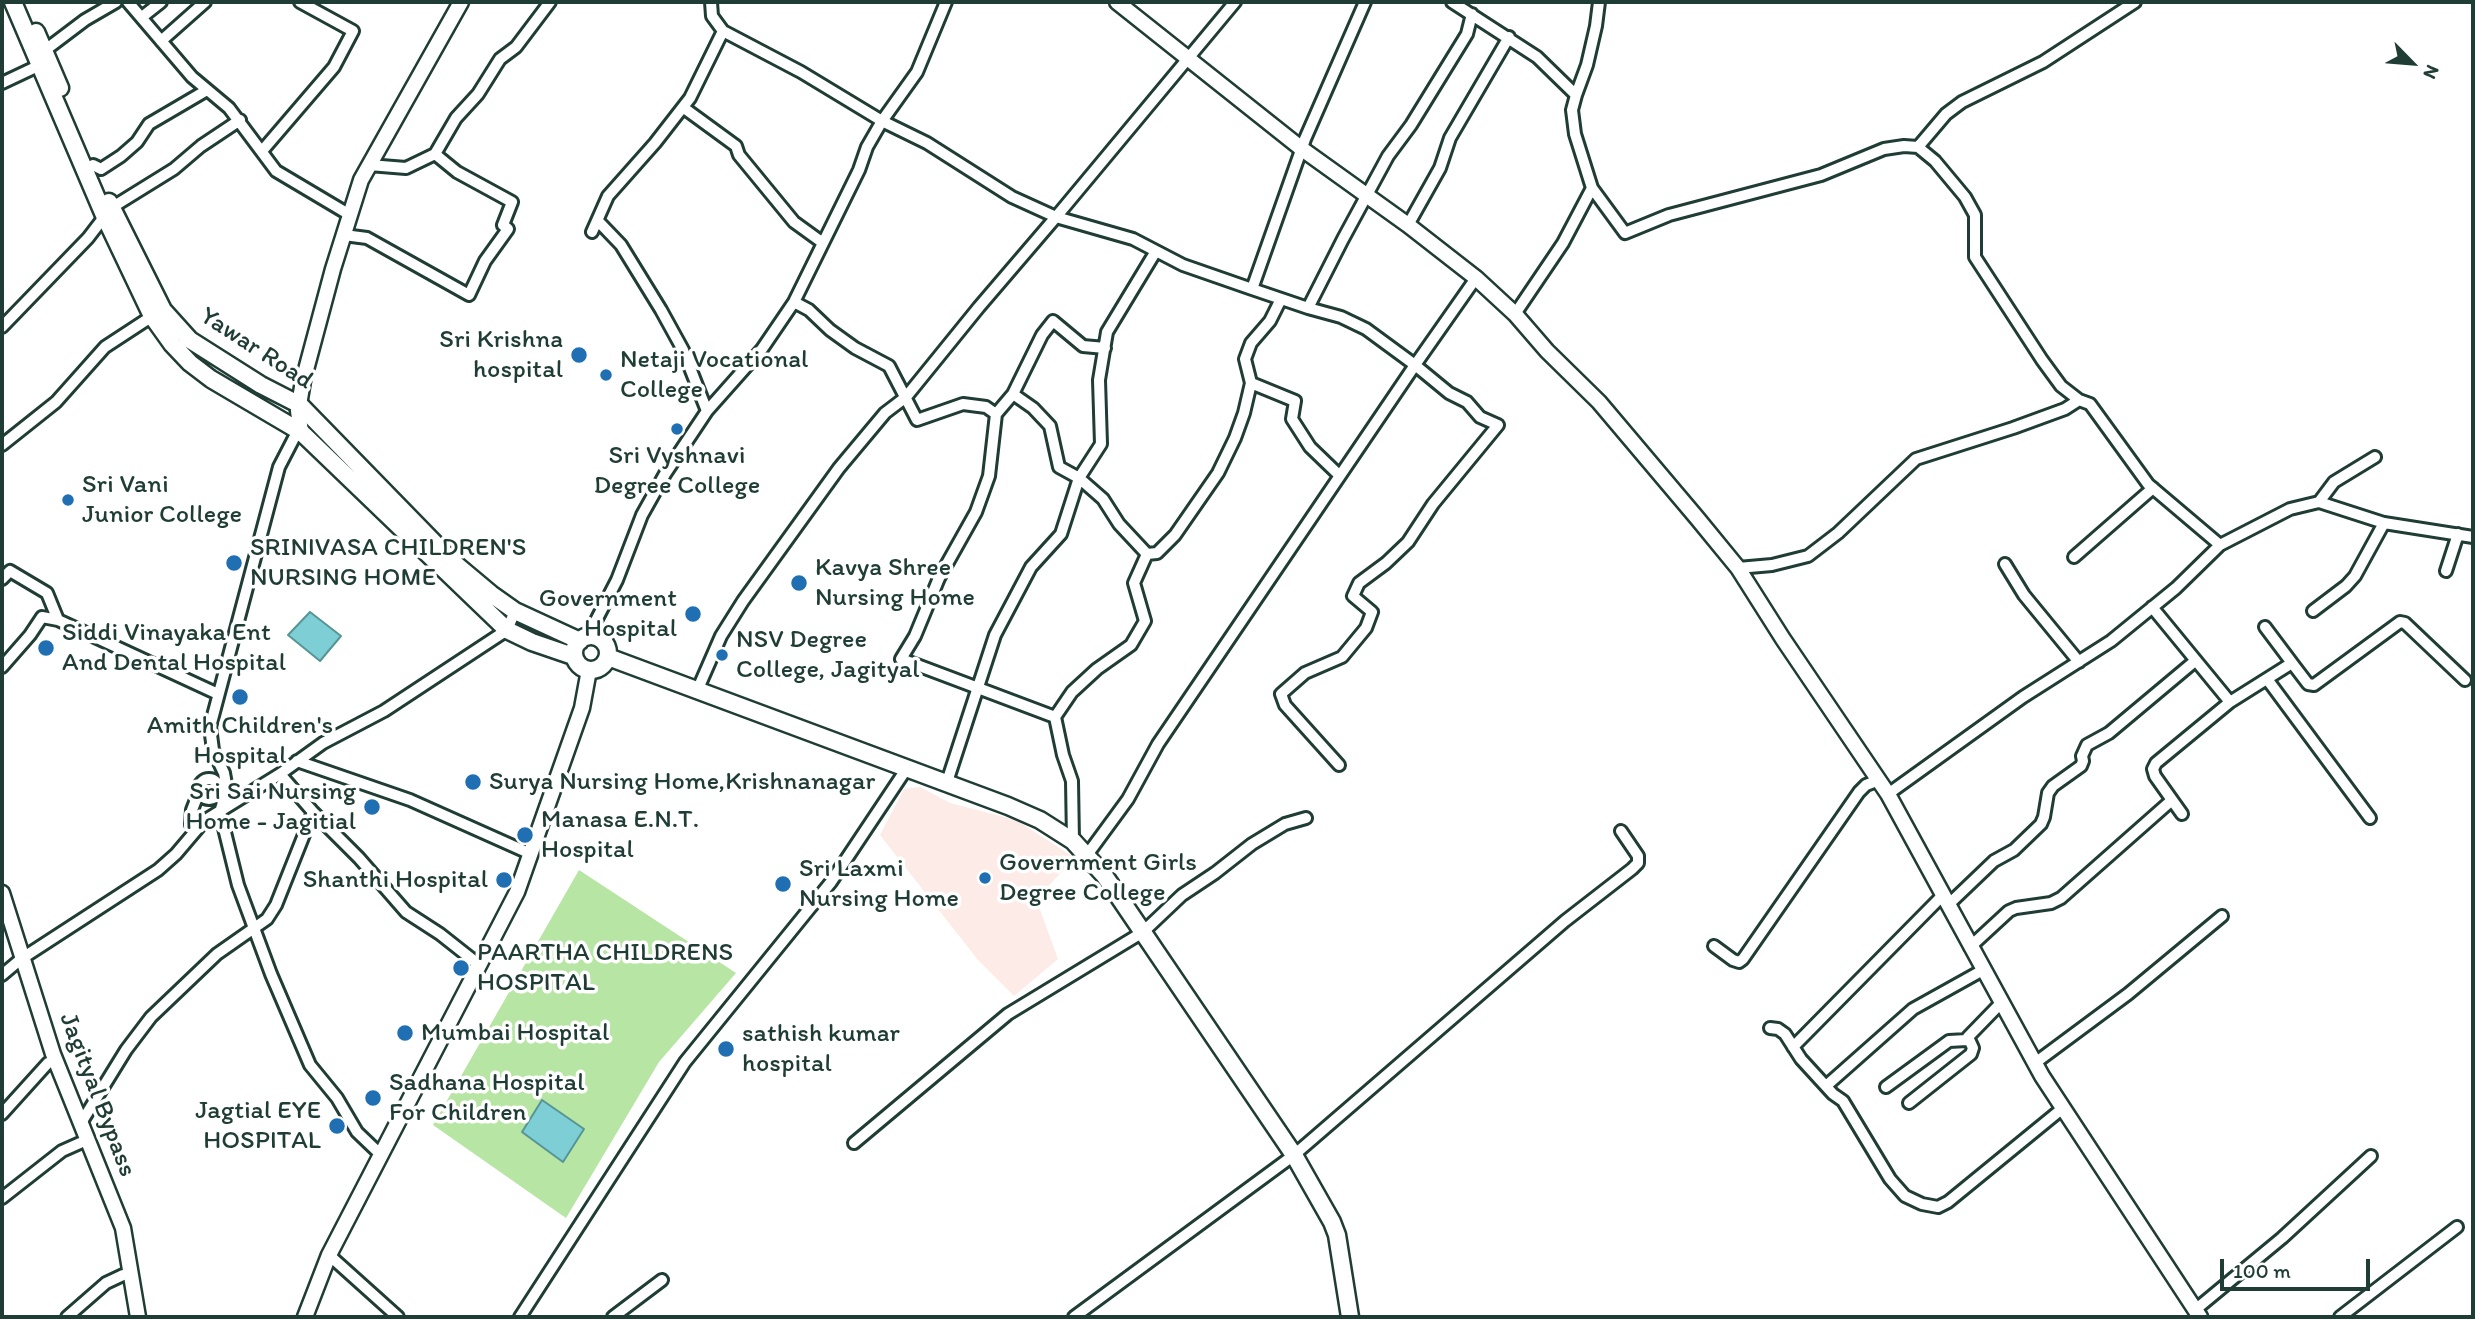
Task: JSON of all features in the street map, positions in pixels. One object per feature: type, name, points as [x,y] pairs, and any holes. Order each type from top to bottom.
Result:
[{"type":"highway","points":[[13,2],[93,165],[107,211]]},
{"type":"highway","points":[[24,2],[41,59],[107,211],[172,344],[190,363],[211,379],[301,432],[507,630],[532,642],[581,645],[600,638],[605,642],[608,657],[601,667],[589,670],[580,666],[581,645]]},
{"type":"highway","name":"Yawar Road","points":[[157,313],[211,355],[303,408],[454,563],[491,594],[515,611],[581,645]]},
{"type":"highway","points":[[608,657],[947,782],[1040,820],[1073,841],[1104,875],[1294,1155],[1337,1235],[1350,1317]]},
{"type":"main road","points":[[301,432],[303,381],[361,180],[460,2]]},
{"type":"main road","points":[[1117,2],[1302,149],[1476,278],[1515,314],[1547,351],[1599,402],[1738,568],[1888,793],[2035,1063],[2198,1313]]},
{"type":"main road","points":[[305,1317],[329,1255],[517,892],[582,708],[589,670]]},
{"type":"main road","name":"Jagityal Bypass","points":[[2,892],[29,1014],[115,1235],[131,1317]]},
{"type":"main road","name":"Jagityal Bypass","points":[[2,913],[53,1054],[123,1228],[138,1317]]},
{"type":"street","points":[[2,83],[41,59],[85,20],[116,2]]},
{"type":"street","points":[[128,2],[192,77],[240,120],[276,171],[350,215]]},
{"type":"street","points":[[142,17],[161,2]]},
{"type":"street","points":[[161,41],[205,2]]},
{"type":"street","points":[[262,151],[334,67],[353,32],[300,2]]},
{"type":"street","points":[[369,165],[406,168],[435,154],[456,118],[478,94],[500,59],[516,47],[550,2]]},
{"type":"street","points":[[711,2],[712,16],[723,31],[801,72],[882,121],[927,143],[1012,197],[1056,218],[1133,239],[1183,265],[1341,317],[1366,329],[1449,393],[1467,402],[1480,417],[1499,425],[1433,504],[1408,542],[1359,583],[1353,596],[1372,612],[1366,628],[1342,657],[1305,673],[1281,694],[1285,705],[1339,765]]},
{"type":"street","points":[[581,645],[617,580],[642,515],[665,474],[707,411],[762,349],[794,302],[882,121],[917,72],[946,2]]},
{"type":"street","points":[[697,691],[721,636],[743,601],[839,468],[885,413],[906,397],[1235,2]]},
{"type":"street","points":[[1252,289],[1302,149],[1343,47],[1365,2]]},
{"type":"street","points":[[1452,2],[1536,57],[1576,95]]},
{"type":"street","points":[[1599,2],[1590,52],[1572,110],[1575,134],[1591,188],[1625,233],[1669,215],[1821,175],[1884,149],[1918,147],[1943,169],[1965,197],[1975,215],[1975,257],[2042,360],[2062,386],[2079,400],[2090,404],[2153,488],[2220,545]]},
{"type":"street","points":[[1918,147],[1939,122],[1962,102],[2043,62],[2135,2]]},
{"type":"street","points":[[1308,308],[1388,156],[1411,125],[1467,34],[1472,14]]},
{"type":"street","points":[[592,232],[608,196],[684,108],[723,31]]},
{"type":"street","points":[[1408,225],[1440,168],[1450,138],[1509,37]]},
{"type":"street","points":[[93,165],[101,169],[121,156],[138,142],[149,124],[207,90]]},
{"type":"street","points":[[684,108],[736,146],[738,155],[794,222],[823,243]]},
{"type":"street","points":[[2,327],[88,238],[107,211],[174,169],[201,146],[240,120]]},
{"type":"street","points":[[344,235],[367,238],[469,295],[485,261],[508,229],[503,225],[512,202],[457,172],[435,154]]},
{"type":"street","points":[[1515,314],[1563,243],[1591,188]]},
{"type":"street","points":[[598,221],[621,245],[661,310],[683,350],[707,411]]},
{"type":"street","points":[[947,782],[995,635],[1031,567],[1061,534],[1079,478],[1101,444],[1099,380],[1107,332],[1156,251]]},
{"type":"street","points":[[1087,855],[1128,799],[1158,744],[1339,475],[1476,278]]},
{"type":"street","points":[[1013,394],[1033,408],[1050,426],[1059,467],[1079,478],[1103,499],[1119,524],[1147,554],[1157,554],[1175,535],[1218,473],[1235,438],[1251,383],[1245,359],[1251,343],[1270,321],[1281,299]]},
{"type":"street","points":[[794,302],[809,310],[855,348],[889,366],[917,420],[963,404],[986,407],[996,414]]},
{"type":"street","points":[[2,445],[56,402],[105,347],[157,313]]},
{"type":"street","points":[[1055,717],[901,659],[915,636],[939,578],[976,512],[989,476],[996,414],[1013,394],[1041,335],[1053,321],[1083,346],[1104,348]]},
{"type":"street","points":[[1251,383],[1294,401],[1292,419],[1310,447],[1339,475]]},
{"type":"street","points":[[1738,568],[1772,565],[1808,556],[1838,533],[1916,459],[2013,428],[2065,409],[2079,400]]},
{"type":"street","points":[[301,432],[294,438],[279,467],[210,727],[214,750],[224,774],[220,812],[238,885],[255,929],[310,1065],[337,1098],[357,1132],[380,1154]]},
{"type":"street","points":[[2319,502],[2334,482],[2375,457]]},
{"type":"street","points":[[2074,557],[2153,488]]},
{"type":"street","points":[[1888,793],[2023,697],[2110,641],[2176,588],[2220,545],[2290,509],[2319,502],[2384,523],[2473,537]]},
{"type":"street","points":[[2314,611],[2355,576],[2384,523]]},
{"type":"street","points":[[2446,571],[2458,534]]},
{"type":"street","points":[[1073,841],[1072,781],[1055,717],[1072,692],[1131,645],[1146,621],[1134,583],[1147,554]]},
{"type":"street","points":[[2005,564],[2024,595],[2079,662]]},
{"type":"street","points":[[2,579],[10,571],[47,593],[58,620]]},
{"type":"street","points":[[2152,607],[2230,702]]},
{"type":"street","points":[[2,975],[158,870],[204,821],[323,743],[384,710],[507,630],[515,611]]},
{"type":"street","points":[[2,667],[42,617],[58,620],[218,694]]},
{"type":"street","points":[[2266,627],[2308,684],[2314,685],[2400,622],[2405,623],[2465,680]]},
{"type":"street","points":[[1793,1047],[1945,900],[1994,860],[2014,850],[2041,824],[2048,793],[2053,786],[2081,766],[2087,745],[2109,733],[2195,661]]},
{"type":"street","points":[[2182,814],[2155,776],[2156,763],[2230,702],[2291,663]]},
{"type":"street","points":[[2267,679],[2370,818]]},
{"type":"street","points":[[297,761],[410,800],[531,854]]},
{"type":"street","points":[[520,1317],[685,1062],[831,882],[907,768]]},
{"type":"street","points":[[279,774],[406,912],[478,964]]},
{"type":"street","points":[[1714,946],[1733,960],[1739,962],[1743,959],[1859,792],[1866,785],[1879,780]]},
{"type":"street","points":[[198,827],[191,824],[192,810],[199,792],[203,797],[212,800],[223,791]]},
{"type":"street","points":[[1970,947],[2009,911],[2051,903],[2061,898],[2172,800]]},
{"type":"street","points":[[81,1123],[126,1050],[150,1017],[217,954],[267,919],[276,905],[313,811]]},
{"type":"street","points":[[854,1143],[1008,1014],[1143,932],[1182,895],[1252,844],[1285,824],[1306,818]]},
{"type":"street","points":[[1074,1317],[1294,1155],[1565,921],[1632,869],[1638,856],[1621,831]]},
{"type":"street","points":[[2035,1063],[2128,994],[2222,916]]},
{"type":"street","points":[[1826,1086],[1913,1009],[1983,970]]},
{"type":"street","points":[[1968,1040],[2001,1003]]},
{"type":"street","points":[[1770,1028],[1785,1034],[1826,1086],[1843,1101],[1890,1180],[1905,1196],[1922,1204],[1938,1207],[1948,1202],[2063,1108]]},
{"type":"street","points":[[1886,1087],[1949,1041],[1968,1040]]},
{"type":"street","points":[[1909,1103],[1971,1054],[1973,1048],[1968,1040]]},
{"type":"street","points":[[2,1114],[48,1063]]},
{"type":"street","points":[[2,1198],[54,1157],[80,1143]]},
{"type":"street","points":[[2198,1313],[2371,1156]]},
{"type":"street","points":[[2340,1317],[2457,1227]]},
{"type":"street","points":[[329,1255],[398,1317]]},
{"type":"street","points":[[67,1317],[106,1283],[122,1275]]},
{"type":"street","points":[[613,1317],[662,1280]]},
{"type":"shaded area","name":"Government Girls Degree College","points":[[920,787],[950,803],[1016,820],[1075,858],[1036,899],[1058,959],[1014,996],[978,960],[880,835],[904,789]]},
{"type":"green space","points":[[579,870],[736,973],[659,1062],[566,1218],[433,1125]]},
{"type":"water","points":[[310,612],[341,636],[320,661],[288,635]]},
{"type":"water","points":[[542,1100],[584,1129],[563,1162],[522,1132]]},
{"type":"place","name":"Sri Krishna hospital","points":[[579,355]]},
{"type":"place","name":"Netaji Vocational College","points":[[606,375]]},
{"type":"place","name":"Sri Vyshnavi Degree College","points":[[677,429]]},
{"type":"place","name":"Sri Vani Junior College","points":[[68,500]]},
{"type":"place","name":"SRINIVASA CHILDREN'S NURSING HOME","points":[[234,563]]},
{"type":"place","name":"Kavya Shree Nursing Home","points":[[799,583]]},
{"type":"place","name":"Government Hospital","points":[[693,614]]},
{"type":"place","name":"Siddi Vinayaka Ent And Dental Hospital","points":[[46,648]]},
{"type":"place","name":"NSV Degree College, Jagityal","points":[[722,655]]},
{"type":"place","name":"Amith Children's Hospital","points":[[240,697]]},
{"type":"place","name":"Surya Nursing Home,Krishnanagar","points":[[473,782]]},
{"type":"place","name":"Sri Sai Nursing Home - Jagitial","points":[[372,807]]},
{"type":"place","name":"Manasa E.N.T. Hospital","points":[[525,835]]},
{"type":"place","name":"Government Girls Degree College","points":[[985,878]]},
{"type":"place","name":"Shanthi Hospital","points":[[504,880]]},
{"type":"place","name":"Sri Laxmi Nursing Home","points":[[783,884]]},
{"type":"place","name":"PAARTHA CHILDRENS HOSPITAL","points":[[461,968]]},
{"type":"place","name":"Mumbai Hospital","points":[[405,1033]]},
{"type":"place","name":"sathish kumar hospital","points":[[726,1049]]},
{"type":"place","name":"Sadhana Hospital For Children","points":[[373,1098]]},
{"type":"place","name":"Jagtial EYE HOSPITAL","points":[[337,1126]]}]
